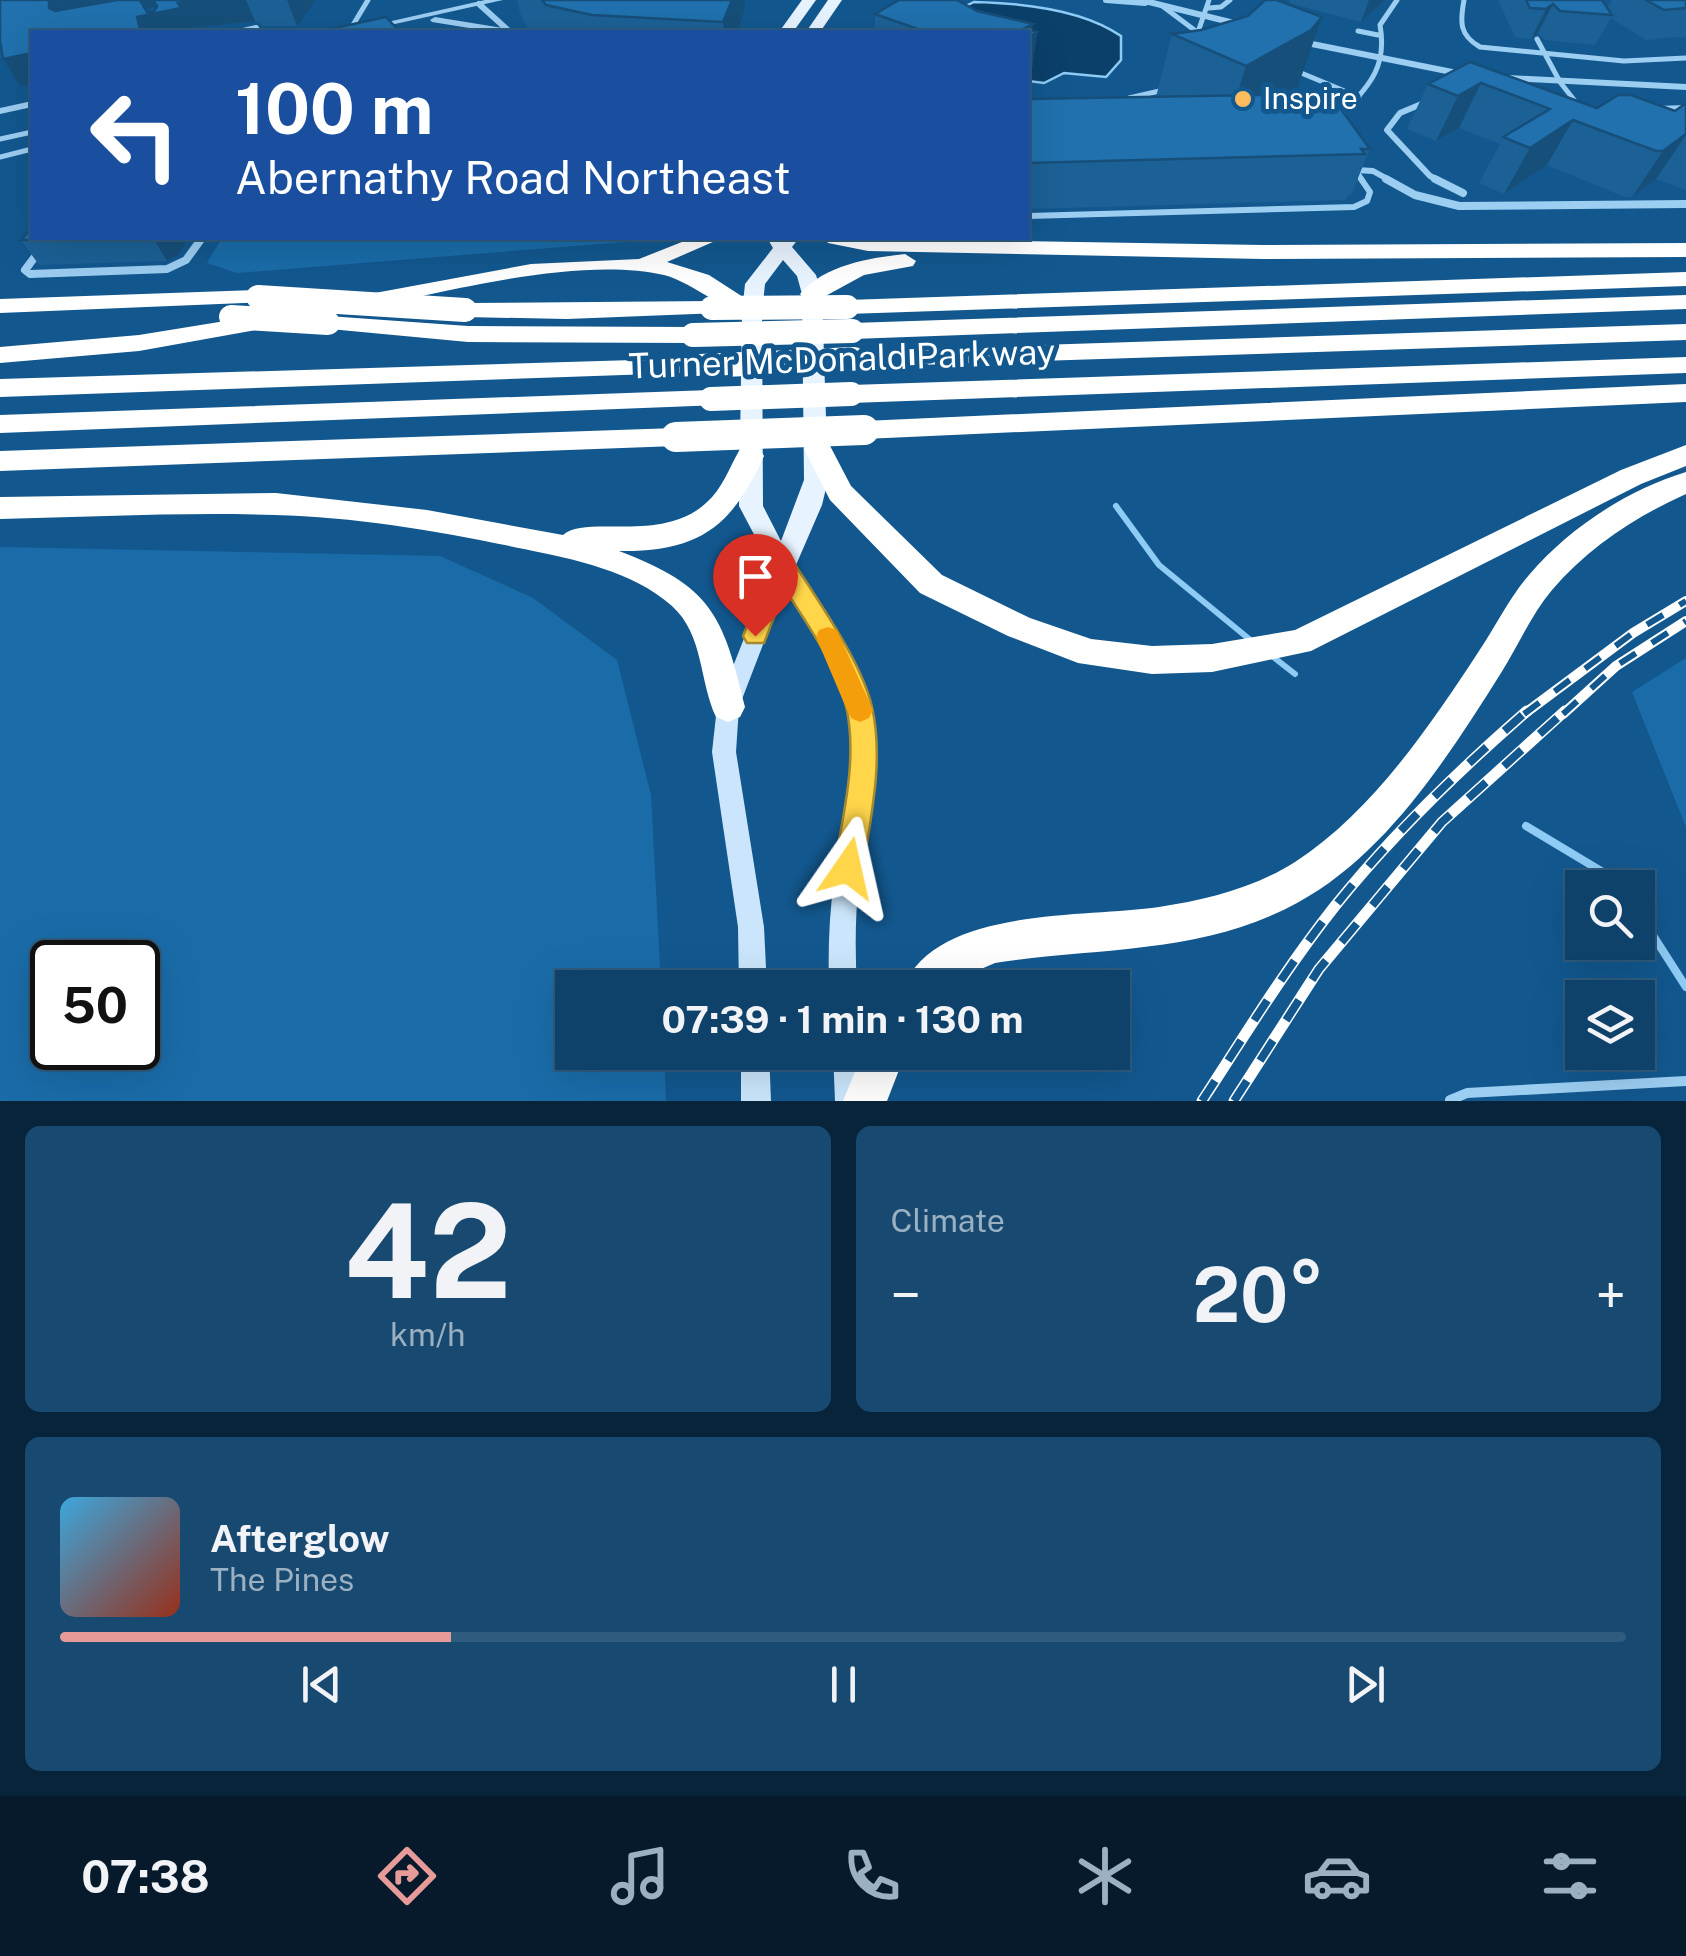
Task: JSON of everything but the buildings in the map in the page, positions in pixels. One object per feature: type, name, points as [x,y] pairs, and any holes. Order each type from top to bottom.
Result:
[{"type":"highway","points":[[0,355],[70,352],[210,333],[488,277],[635,265],[707,240]]},
{"type":"highway","points":[[847,240],[868,244],[1263,252],[1686,250]]},
{"type":"highway","points":[[812,294],[843,273],[866,264],[1263,252]]},
{"type":"highway","points":[[635,265],[694,276],[752,313]]},
{"type":"highway","points":[[0,321],[149,315],[468,334],[693,335],[849,319],[1686,279]]},
{"type":"highway","points":[[0,306],[258,297],[465,310],[712,308],[849,319],[1686,302]]},
{"type":"highway","name":"Turner McDonald Parkway","points":[[0,388],[1686,332]]},
{"type":"highway","name":"Turner McDonald Parkway","points":[[0,424],[1686,365]]},
{"type":"highway","points":[[0,462],[864,430],[1686,393]]},
{"type":"highway","points":[[818,449],[840,493],[931,584],[1019,627],[1090,653],[1152,660],[1212,658],[1300,642],[1631,477],[1686,455]]},
{"type":"highway","points":[[523,538],[633,541],[677,534],[721,510],[737,491],[750,456]]},
{"type":"highway","points":[[944,970],[986,945],[1163,927],[1216,916],[1265,899],[1309,875],[1344,846],[1406,775],[1468,696],[1540,582],[1595,529],[1628,506],[1686,482]]},
{"type":"highway","points":[[0,508],[276,504],[321,508],[523,538],[645,570],[683,596],[714,648],[728,708]]},
{"type":"highway","points":[[865,1101],[878,1070]]},
{"type":"main road","points":[[787,30],[809,0]]},
{"type":"main road","points":[[813,30],[835,0]]},
{"type":"main road","points":[[752,970],[751,927],[724,752],[728,708],[783,565],[810,505],[818,449],[812,294],[806,276],[782,241],[756,284],[752,313],[751,506],[759,527],[783,565],[830,641],[859,706],[864,780],[844,905],[842,970]]},
{"type":"main road","points":[[755,1070],[756,1101]]},
{"type":"main road","points":[[847,1070],[850,1101]]},
{"type":"street","points":[[357,30],[498,0]]},
{"type":"street","points":[[1106,0],[1161,5]]},
{"type":"street","points":[[1141,0],[1253,28]]},
{"type":"street","points":[[479,4],[508,30]]},
{"type":"street","points":[[394,22],[454,20],[501,30]]},
{"type":"street","points":[[248,30],[256,28]]},
{"type":"street","points":[[1286,38],[1465,74]]},
{"type":"street","points":[[1499,78],[1686,87]]},
{"type":"street","points":[[1440,98],[1400,113],[1387,130],[1430,176],[1464,194]]},
{"type":"street","points":[[0,111],[30,104]]},
{"type":"street","points":[[1563,107],[1580,109]]},
{"type":"street","points":[[1660,118],[1655,109],[1686,108]]},
{"type":"street","points":[[1356,170],[1374,171],[1416,196],[1459,206],[1686,204]]},
{"type":"street","points":[[47,240],[27,264],[25,270],[30,274],[167,270],[186,260],[201,240]]},
{"type":"lane","points":[[349,30],[368,0]]},
{"type":"lane","points":[[1209,8],[1206,3],[1210,0]]},
{"type":"lane","points":[[1198,32],[1204,25],[1202,14],[1230,0]]},
{"type":"lane","points":[[1378,35],[1380,25],[1397,0]]},
{"type":"lane","points":[[1464,0],[1458,28],[1463,38],[1480,47],[1624,60],[1686,58]]},
{"type":"lane","points":[[1161,5],[1198,32],[1211,47]]},
{"type":"lane","points":[[1336,126],[1372,82],[1382,59],[1384,41],[1378,35],[1358,30]]},
{"type":"lane","points":[[1538,39],[1560,82],[1580,109]]},
{"type":"lane","points":[[1289,68],[1327,87],[1359,97]]},
{"type":"lane","points":[[1122,99],[1174,86]]},
{"type":"lane","points":[[1327,87],[1332,95]]},
{"type":"lane","points":[[1336,105],[1342,114]]},
{"type":"lane","points":[[0,140],[30,132]]},
{"type":"lane","points":[[0,156],[30,148]]},
{"type":"lane","points":[[1030,216],[1354,208],[1367,202],[1370,192],[1348,156]]},
{"type":"lane","points":[[1450,1100],[1467,1093],[1686,1081]]},
{"type":"shaded area","points":[[974,2],[1031,6],[1088,19],[1121,36],[1121,60],[1106,77],[1064,73],[1044,83],[1030,81],[1030,30],[953,30],[962,8]]},
{"type":"shaded area","points":[[221,240],[628,240],[237,273],[207,263]]},
{"type":"shaded area","points":[[0,547],[440,556],[533,598],[617,660],[651,795],[660,970],[555,970],[555,1070],[665,1070],[666,1101],[0,1101]]},
{"type":"shaded area","points":[[1686,658],[1686,827],[1632,692]]},
{"type":"waterway","points":[[1116,506],[1159,565],[1254,643]]},
{"type":"waterway","points":[[1272,656],[1295,674]]},
{"type":"waterway","points":[[1526,826],[1599,870]]},
{"type":"waterway","points":[[1655,939],[1686,987]]},
{"type":"railway","points":[[1524,714],[1633,633],[1686,601]]},
{"type":"railway","points":[[1563,714],[1616,666],[1686,621]]},
{"type":"railway","points":[[1202,1101],[1335,906],[1426,804],[1527,711]]},
{"type":"railway","points":[[1234,1101],[1319,969],[1442,822],[1565,711]]},
{"type":"slow traffic","points":[[828,637],[860,710]]},
{"type":"place","name":"Inspire","points":[[1243,99]]},
{"type":"route","points":[[755,636],[783,565],[830,641],[859,706],[864,780],[848,868]]}]
